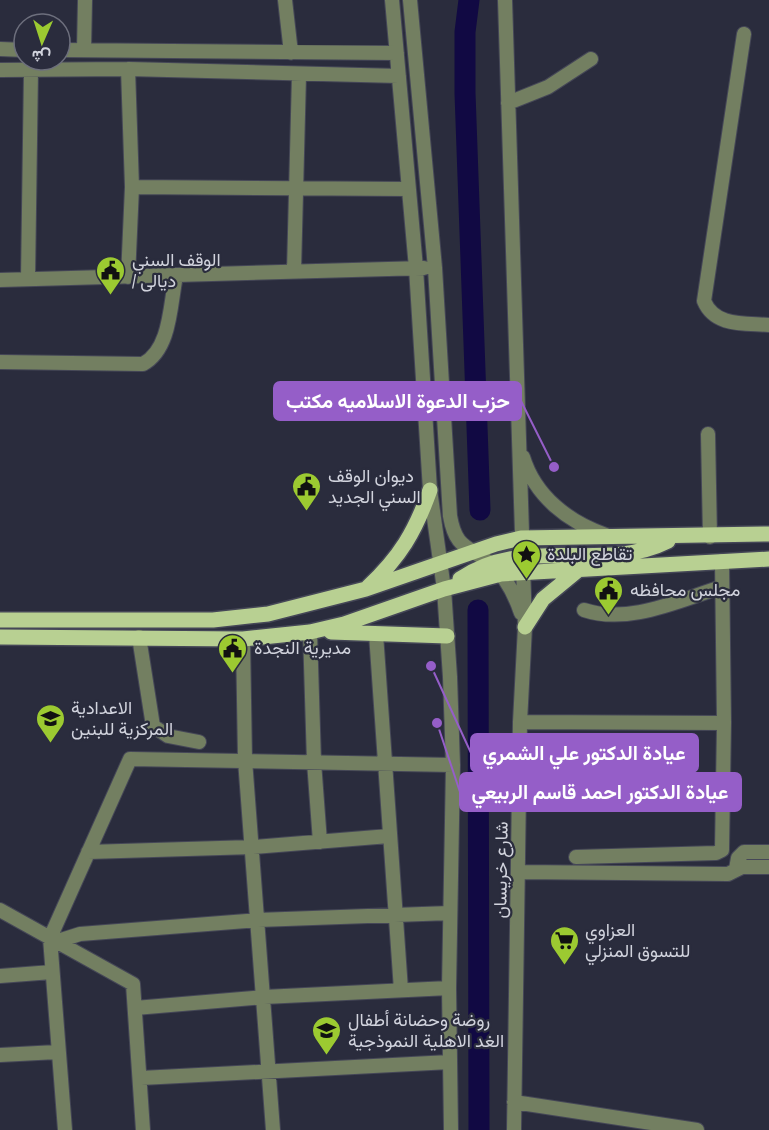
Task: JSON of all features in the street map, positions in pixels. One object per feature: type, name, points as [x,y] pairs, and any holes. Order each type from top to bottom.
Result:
[{"type":"main road","points":[[366,590],[394,562],[409,540],[430,490]]},
{"type":"main road","points":[[0,620],[213,621],[268,614],[366,590],[440,562],[521,538],[674,538],[769,534]]},
{"type":"main road","points":[[444,589],[489,563],[522,556],[628,553],[674,538]]},
{"type":"main road","points":[[0,637],[243,639],[310,632],[372,617],[444,589],[501,574],[769,560]]},
{"type":"main road","points":[[525,627],[543,600],[577,571]]},
{"type":"main road","points":[[310,632],[447,636]]},
{"type":"street","points":[[84,50],[86,0]]},
{"type":"street","points":[[285,0],[291,53]]},
{"type":"street","points":[[392,0],[416,268],[430,490],[444,589],[447,636],[453,765],[449,988],[451,1130]]},
{"type":"street","points":[[410,0],[435,268],[450,516],[455,538],[501,574],[518,604],[525,627]]},
{"type":"street","name":"شارع خريسان","points":[[509,1],[508,103],[525,627],[520,722],[514,1130]]},
{"type":"street","points":[[744,34],[704,301],[709,312],[717,318],[769,325]]},
{"type":"street","points":[[72,50],[397,53]]},
{"type":"street","points":[[508,103],[548,87],[591,59]]},
{"type":"street","points":[[128,69],[132,187],[128,277]]},
{"type":"street","points":[[72,70],[399,76]]},
{"type":"street","points":[[28,279],[31,72]]},
{"type":"street","points":[[294,271],[298,188],[298,75]]},
{"type":"street","points":[[132,187],[409,189]]},
{"type":"street","points":[[0,280],[435,268]]},
{"type":"street","points":[[0,362],[143,364],[154,358],[162,347],[176,276]]},
{"type":"street","points":[[708,434],[710,537]]},
{"type":"street","points":[[520,442],[534,482],[556,508],[573,521],[614,537]]},
{"type":"street","points":[[576,857],[716,853],[722,850],[724,723],[722,561]]},
{"type":"street","points":[[584,610],[600,615],[624,615],[655,608],[722,586]]},
{"type":"street","points":[[310,632],[314,762],[320,842]]},
{"type":"street","points":[[376,634],[383,762],[401,990]]},
{"type":"street","points":[[139,637],[153,726],[168,736],[199,742]]},
{"type":"street","points":[[243,639],[245,760],[273,1130]]},
{"type":"street","points":[[520,722],[724,723]]},
{"type":"street","points":[[65,1130],[52,972],[54,939],[88,852],[130,759],[453,765]]},
{"type":"street","points":[[88,852],[253,847],[389,836]]},
{"type":"street","points":[[736,870],[738,858],[744,852],[769,852]]},
{"type":"street","points":[[519,872],[728,874],[736,870],[769,867]]},
{"type":"street","points":[[0,910],[133,984],[143,1130]]},
{"type":"street","points":[[54,939],[80,934],[258,920],[450,913]]},
{"type":"street","points":[[0,976],[52,972]]},
{"type":"street","points":[[135,1008],[264,997],[449,988]]},
{"type":"street","points":[[0,1055],[57,1052]]},
{"type":"street","points":[[141,1078],[450,1062]]},
{"type":"street","points":[[514,1102],[697,1130]]},
{"type":"waterway","points":[[469,0],[465,32],[465,93],[480,510]]},
{"type":"waterway","points":[[478,610],[479,1130]]},
{"type":"place","name":"الوقف السني / ديالى","points":[[111,296]]},
{"type":"place","name":"حزب الدعوة الاسلاميه مكتب","points":[[554,467]]},
{"type":"place","name":"ديوان الوقف السني الجديد","points":[[307,512]]},
{"type":"place","name":"تقاطع البلدة","points":[[526,580]]},
{"type":"place","name":"مجلس محافظه","points":[[609,616]]},
{"type":"place","name":"عيادة الدكتور علي الشمري","points":[[431,666]]},
{"type":"place","name":"مديرية النجدة","points":[[233,674]]},
{"type":"place","name":"عيادة الدكتور احمد قاسم الربيعي","points":[[437,723]]},
{"type":"place","name":"الاعدادية المركزية للبنين","points":[[50,744]]},
{"type":"place","name":"العزاوي للتسوق المنزلي","points":[[564,966]]},
{"type":"place","name":"روضة وحضانة أطفال الغد الاهلية النموذجية","points":[[327,1056]]}]
